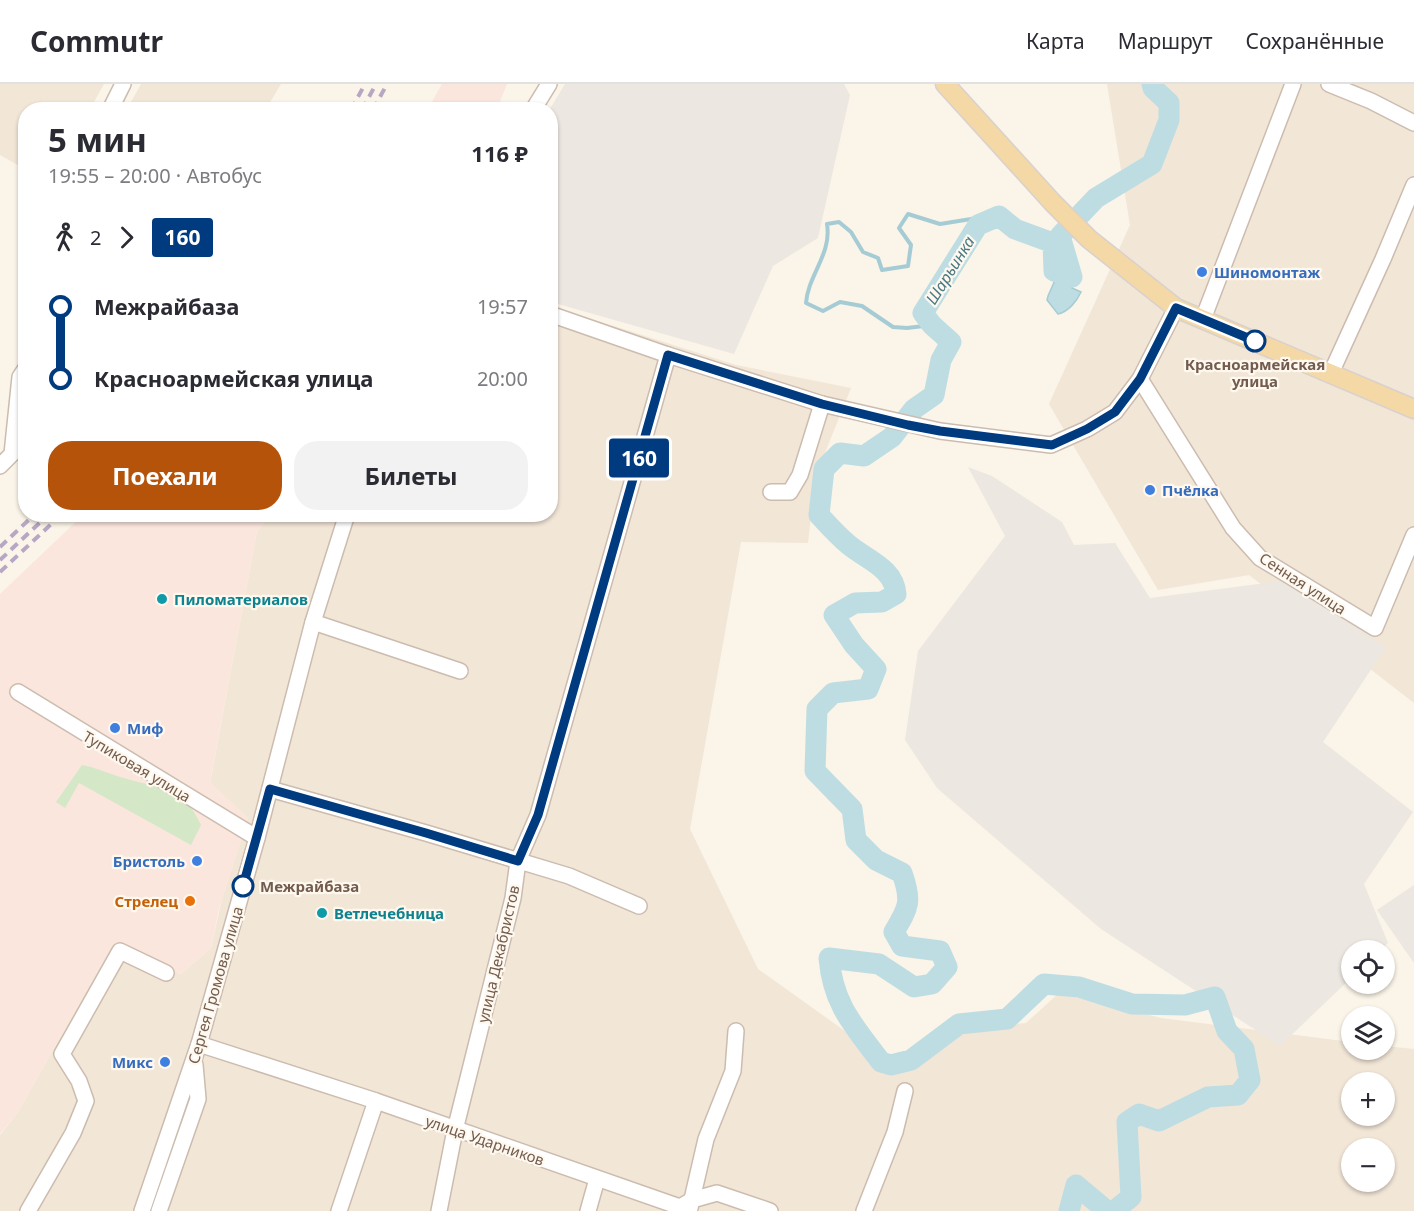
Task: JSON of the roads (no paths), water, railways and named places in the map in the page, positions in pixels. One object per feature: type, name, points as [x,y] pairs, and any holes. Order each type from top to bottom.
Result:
[{"type":"main road","points":[[945,84],[1053,203],[1089,239],[1176,308],[1414,409]]},
{"type":"street","points":[[114,102],[123,84]]},
{"type":"street","points":[[538,102],[549,84]]},
{"type":"street","points":[[1203,319],[1293,84]]},
{"type":"street","points":[[1329,84],[1371,101],[1414,123]]},
{"type":"street","points":[[1331,373],[1414,185]]},
{"type":"street","points":[[558,317],[822,404],[902,423],[1052,445],[1087,429],[1115,412],[1140,379],[1176,308]]},
{"type":"street","name":"улица Декабристов","points":[[439,1211],[455,1130],[513,898],[518,861],[538,815],[668,355]]},
{"type":"street","name":"Сенная улица","points":[[1140,379],[1233,528],[1260,558],[1375,628],[1414,536]]},
{"type":"street","points":[[0,466],[12,454],[18,396]]},
{"type":"street","points":[[771,492],[790,492],[800,475],[822,404]]},
{"type":"street","name":"Сергея Громова улица","points":[[142,1211],[196,1051],[257,838],[313,622],[344,522]]},
{"type":"street","points":[[313,622],[460,671]]},
{"type":"street","name":"Тупиковая улица","points":[[18,692],[257,838]]},
{"type":"street","points":[[270,789],[569,876],[639,906]]},
{"type":"street","points":[[28,1211],[73,1133],[86,1101],[79,1081],[62,1054],[120,951],[166,973]]},
{"type":"street","points":[[691,1205],[706,1139],[733,1071],[736,1031]]},
{"type":"street","points":[[159,1211],[198,1099],[196,1051]]},
{"type":"street","name":"улица Ударников","points":[[196,1051],[376,1101],[680,1207],[691,1205],[717,1193],[770,1211]]},
{"type":"street","points":[[864,1211],[895,1132],[905,1091]]},
{"type":"street","points":[[339,1211],[376,1101]]},
{"type":"street","points":[[588,1211],[597,1179]]},
{"type":"water","points":[[1060,269],[1067,271],[1074,279],[1072,288],[1081,292],[1072,306],[1058,314],[1047,300]]},
{"type":"waterway","name":"Шарьинка","points":[[1114,1211],[1131,1197],[1127,1122],[1139,1114],[1159,1121],[1208,1097],[1238,1095],[1250,1080],[1244,1049],[1227,1031],[1215,997],[1185,1005],[1132,1004],[1079,987],[1044,984],[1007,1019],[959,1024],[911,1060],[891,1065],[881,1062],[846,1014],[835,989],[829,958],[879,964],[914,987],[932,984],[947,967],[940,951],[902,946],[894,932],[906,910],[908,897],[902,873],[876,860],[856,840],[852,809],[815,771],[817,709],[833,693],[868,689],[876,669],[854,645],[834,615],[855,603],[882,602],[896,594],[894,585],[885,571],[845,542],[819,515],[824,469],[840,453],[864,456],[892,437],[914,409],[934,395],[941,360],[951,342],[932,325],[923,313],[978,225],[999,216],[1015,229],[1053,243],[1054,271],[1072,277],[1060,236],[1096,198],[1152,164],[1169,120],[1169,103],[1153,88],[1152,84]]},
{"type":"waterway","points":[[932,325],[893,327],[862,306],[840,302],[823,311],[806,303],[826,245],[827,224],[839,222],[851,232],[863,252],[878,258],[882,270],[908,266],[911,245],[899,228],[908,214],[940,224],[999,216]]},
{"type":"waterway","name":"Шарьинка","points":[[1069,1211],[1076,1185],[1107,1211]]},
{"type":"railway","points":[[355,102],[365,84]]},
{"type":"railway","points":[[366,102],[376,84]]},
{"type":"railway","points":[[377,102],[387,84]]},
{"type":"railway","points":[[0,547],[27,522]]},
{"type":"railway","points":[[0,560],[40,522]]},
{"type":"railway","points":[[0,572],[53,522]]},
{"type":"place","name":"Шиномонтаж","points":[[1202,272]]},
{"type":"place","name":"Красноармейская улица","points":[[1255,341]]},
{"type":"place","name":"Пчёлка","points":[[1150,490]]},
{"type":"place","name":"Пиломатериалов","points":[[162,599]]},
{"type":"place","name":"Миф","points":[[115,728]]},
{"type":"place","name":"Бристоль","points":[[197,861]]},
{"type":"place","name":"Межрайбаза","points":[[243,886]]},
{"type":"place","name":"Стрелец","points":[[190,901]]},
{"type":"place","name":"Ветлечебница","points":[[322,913]]},
{"type":"place","name":"Микс","points":[[165,1062]]}]
